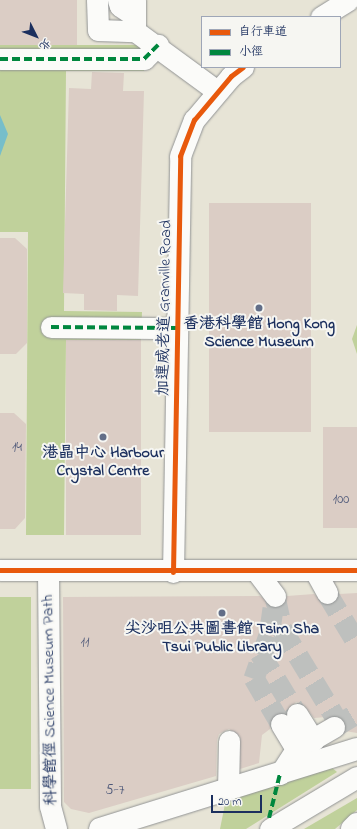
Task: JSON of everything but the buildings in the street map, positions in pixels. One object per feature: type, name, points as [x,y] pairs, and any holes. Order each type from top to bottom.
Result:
[{"type":"main road","points":[[100,829],[357,749]]},
{"type":"main road","points":[[352,829],[357,824]]},
{"type":"street","points":[[97,0],[98,30],[135,16]]},
{"type":"street","points":[[118,0],[120,6],[135,16],[158,45],[217,91]]},
{"type":"street","points":[[323,16],[348,0]]},
{"type":"street","points":[[0,58],[144,60],[158,45]]},
{"type":"street","name":"加連威老道 Granville Road","points":[[173,572],[180,156],[194,120],[217,91],[242,68]]},
{"type":"street","points":[[51,327],[177,328]]},
{"type":"street","points":[[0,570],[257,572],[357,570]]},
{"type":"street","name":"科學館徑 Science Museum Path","points":[[48,571],[50,806],[56,829]]},
{"type":"street","points":[[315,571],[327,592]]},
{"type":"street","points":[[257,572],[275,596]]},
{"type":"street","points":[[280,774],[318,733],[289,719]]},
{"type":"street","points":[[228,790],[229,741]]},
{"type":"street","points":[[270,829],[357,776]]},
{"type":"street","points":[[296,829],[357,792]]},
{"type":"green space","points":[[0,45],[144,45],[144,71],[66,71],[64,311],[142,312],[141,340],[66,340],[64,535],[26,535],[28,232],[0,232]]},
{"type":"green space","points":[[357,325],[357,354],[352,339]]},
{"type":"green space","points":[[0,597],[31,597],[31,789],[0,789]]},
{"type":"green space","points":[[331,767],[337,772],[246,829],[220,829],[225,804],[231,798]]},
{"type":"green space","points":[[357,798],[357,810],[335,829],[304,829]]},
{"type":"water","points":[[0,115],[8,134],[0,156]]},
{"type":"tunnel","points":[[327,593],[357,643]]},
{"type":"tunnel","points":[[275,596],[282,629],[339,723]]},
{"type":"tunnel","points":[[273,608],[269,635],[254,678],[281,724]]},
{"type":"tunnel","points":[[260,653],[297,714]]},
{"type":"tunnel","points":[[334,727],[357,713]]},
{"type":"marked path","points":[[0,59],[144,59],[158,45]]},
{"type":"marked path","points":[[51,327],[177,328]]},
{"type":"marked path","points":[[269,818],[280,774]]},
{"type":"cycle path","points":[[173,572],[180,156],[194,120],[231,76],[242,68]]},
{"type":"cycle path","points":[[0,570],[357,570]]},
{"type":"place","name":"香港科學館 Hong Kong Science Museum","points":[[259,308]]},
{"type":"place","name":"港晶中心 Harbour Crystal Centre","points":[[103,437]]},
{"type":"place","name":"尖沙咀公共圖書館 Tsim Sha Tsui Public Library","points":[[222,613]]}]
